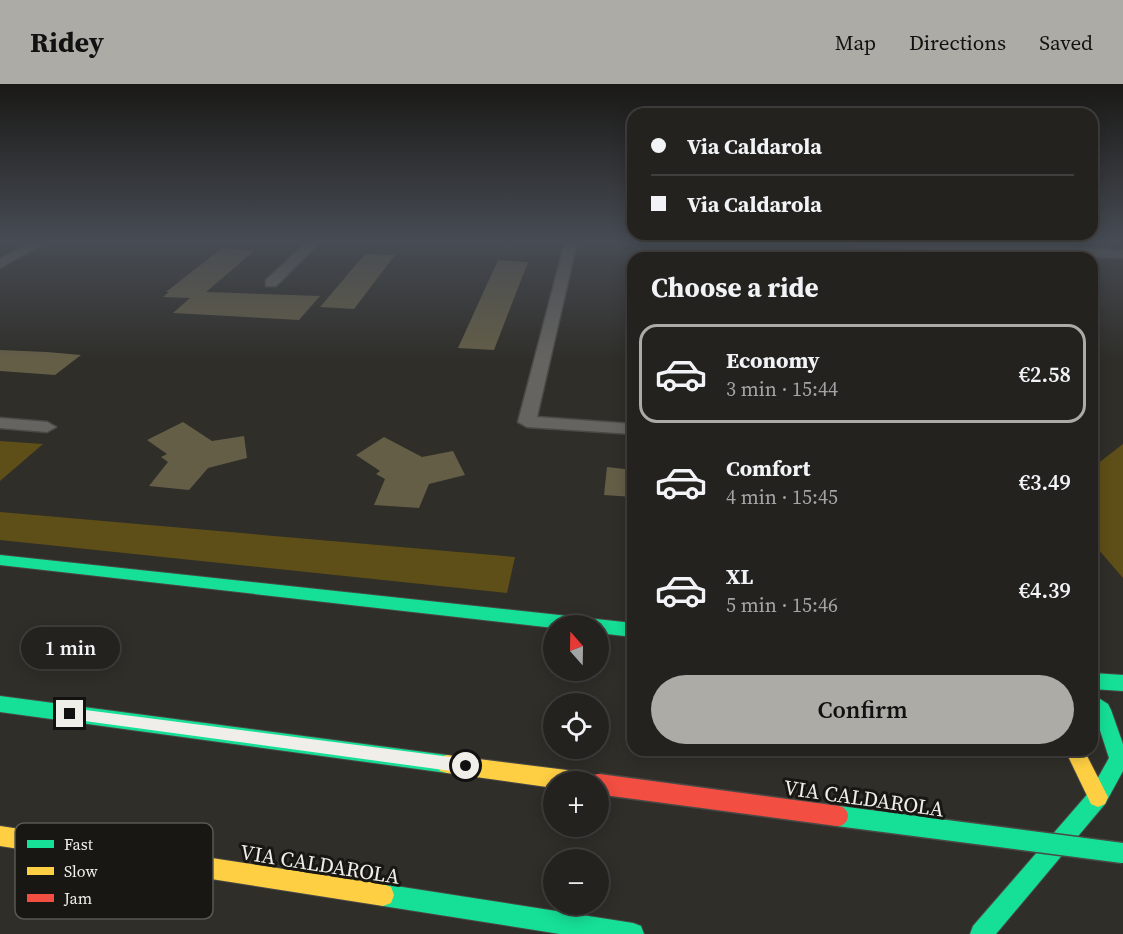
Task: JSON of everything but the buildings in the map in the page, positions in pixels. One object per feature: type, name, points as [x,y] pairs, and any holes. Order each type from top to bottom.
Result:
[{"type":"main road","points":[[0,560],[543,620]]},
{"type":"main road","points":[[609,627],[627,629]]},
{"type":"main road","points":[[1098,681],[1123,683]]},
{"type":"main road","points":[[0,704],[543,777]]},
{"type":"main road","points":[[981,934],[1098,797],[1119,759],[1102,710],[1098,707]]},
{"type":"main road","points":[[1077,756],[1098,797]]},
{"type":"main road","name":"VIA CALDAROLA","points":[[609,785],[1123,853]]},
{"type":"main road","name":"VIA CALDAROLA","points":[[0,836],[15,838]]},
{"type":"main road","name":"VIA CALDAROLA","points":[[213,869],[633,934]]},
{"type":"street","points":[[561,282],[527,422],[627,429]]},
{"type":"street","points":[[0,423],[47,427]]},
{"type":"shaded area","points":[[0,441],[43,444],[0,481]]},
{"type":"shaded area","points":[[1123,444],[1123,578],[1098,549],[1098,463]]},
{"type":"shaded area","points":[[0,512],[515,557],[507,593],[0,540]]},
{"type":"traffic: fast","points":[[0,560],[543,620]]},
{"type":"traffic: fast","points":[[609,627],[627,629]]},
{"type":"traffic: fast","points":[[1098,681],[1123,683]]},
{"type":"traffic: fast","points":[[0,704],[447,764]]},
{"type":"traffic: fast","points":[[981,934],[1098,797],[1119,759],[1102,710],[1098,707]]},
{"type":"traffic: fast","points":[[838,816],[1123,853]]},
{"type":"traffic: fast","points":[[383,895],[633,934]]},
{"type":"traffic: slow","points":[[1077,756],[1098,797]]},
{"type":"traffic: slow","points":[[447,764],[543,777]]},
{"type":"traffic: slow","points":[[0,836],[15,838]]},
{"type":"traffic: slow","points":[[213,869],[383,895]]},
{"type":"traffic: jam","points":[[609,785],[838,816]]},
{"type":"route","points":[[70,714],[466,766]]}]
